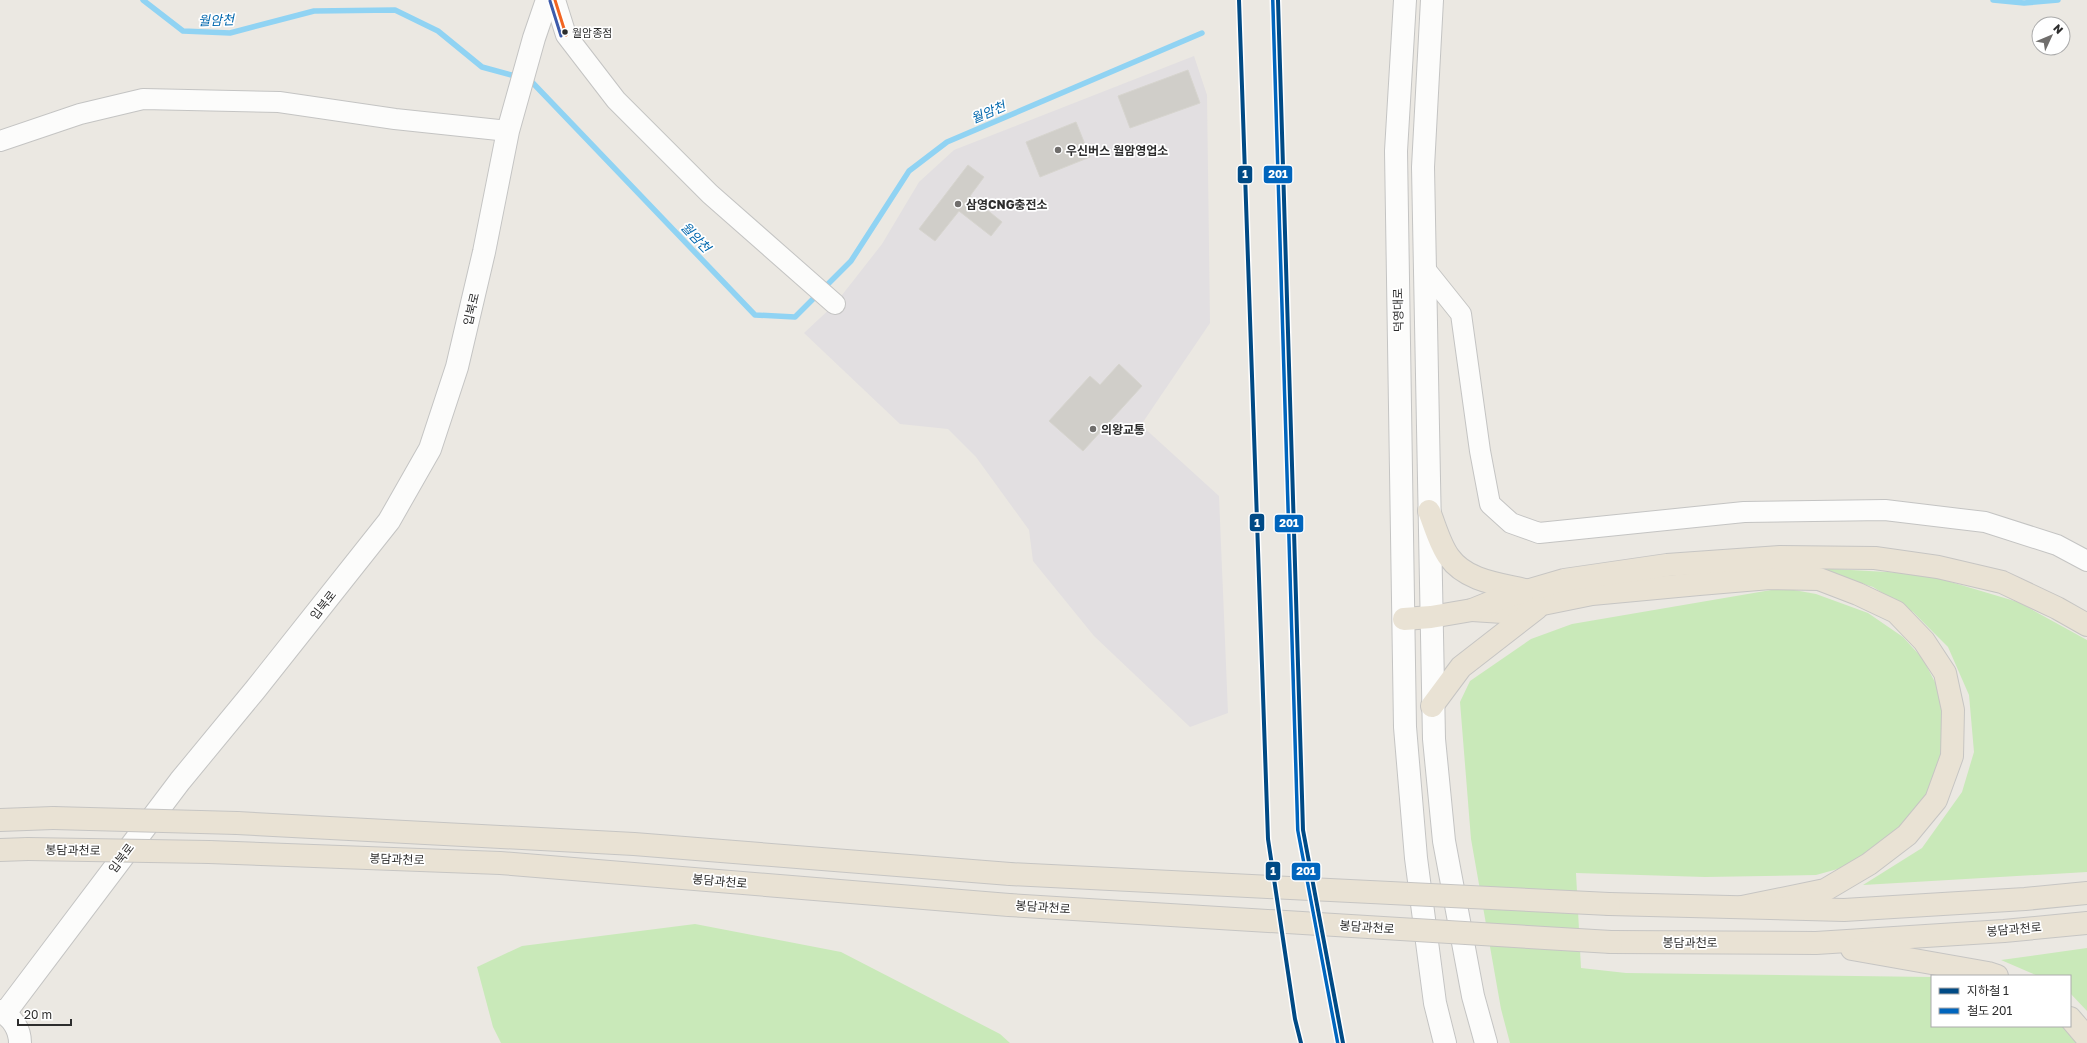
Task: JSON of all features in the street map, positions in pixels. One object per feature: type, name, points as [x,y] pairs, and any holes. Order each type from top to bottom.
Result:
[{"type":"highway","points":[[1429,511],[1449,557],[1462,569],[1482,580],[1535,598],[1770,578],[1819,579],[1858,594],[1896,612],[1924,641],[1945,673],[1953,710],[1952,756],[1936,800],[1907,835],[1870,864],[1825,890],[1742,906]]},
{"type":"highway","points":[[1404,619],[1431,617],[1472,610],[1504,612],[1535,598],[1564,580],[1667,565],[1780,557],[1875,558],[1938,567],[2002,582],[2057,608],[2087,625]]},
{"type":"highway","points":[[1432,706],[1461,667],[1535,598]]},
{"type":"highway","points":[[0,820],[53,818],[237,823],[634,844],[1010,874],[1609,904],[1742,906],[1844,910],[2025,899],[2087,893]]},
{"type":"highway","name":"봉담과천로","points":[[0,850],[28,849],[209,852],[500,862],[1009,905],[1611,942],[1816,943],[2004,931],[2087,923]]},
{"type":"highway","points":[[1816,943],[1988,972],[1996,975]]},
{"type":"highway","points":[[2071,1019],[2087,1038]]},
{"type":"street","name":"입북로","points":[[2,1012],[180,780],[255,690],[389,521],[430,448],[457,367],[484,252],[508,131],[534,38],[547,0]]},
{"type":"street","points":[[555,0],[566,35],[616,100],[710,194],[835,304]]},
{"type":"street","name":"덕영대로","points":[[1405,0],[1396,151],[1405,727],[1416,858],[1435,1003],[1445,1043]]},
{"type":"street","points":[[1432,0],[1423,167],[1432,706],[1444,842],[1473,996],[1486,1043]]},
{"type":"street","points":[[0,141],[80,114],[142,99],[279,102],[395,119],[508,131]]},
{"type":"street","points":[[1425,269],[1461,314],[1480,451],[1490,504],[1511,523],[1539,533],[1744,512],[1885,510],[1985,522],[2057,545],[2087,561]]},
{"type":"street","points":[[2,1012],[17,1028],[20,1043]]},
{"type":"shaded area","points":[[1194,56],[1207,95],[1210,323],[1141,425],[1219,496],[1228,713],[1190,727],[1094,636],[1033,561],[1029,530],[976,457],[948,429],[900,424],[804,333],[835,304],[882,244],[919,182],[954,150]]},
{"type":"green space","points":[[1814,568],[1924,574],[2018,602],[2087,640],[2087,872],[1863,885],[1922,848],[1962,792],[1974,752],[1969,695],[1948,647],[1913,612],[1873,587]]},
{"type":"green space","points":[[1783,588],[1816,594],[1868,613],[1903,637],[1923,659],[1937,686],[1947,738],[1943,765],[1918,811],[1863,862],[1816,875],[1705,877],[1576,873],[1581,968],[1626,973],[1931,977],[1931,1027],[2063,1027],[2078,1043],[1510,1043],[1501,1009],[1471,839],[1460,702],[1470,681],[1531,639],[1572,624]]},
{"type":"green space","points":[[695,924],[841,952],[1000,1034],[1010,1043],[501,1043],[493,1027],[477,967],[522,946]]},
{"type":"green space","points":[[2087,948],[2087,1011],[2071,994],[2071,975],[2036,975],[2001,960]]},
{"type":"building","points":[[1188,70],[1200,103],[1130,128],[1118,96]]},
{"type":"building","name":"우신버스 월암영업소","points":[[1076,122],[1090,157],[1040,177],[1026,142]]},
{"type":"building","name":"삼영CNG충전소","points":[[968,165],[984,177],[970,196],[1002,222],[991,236],[959,211],[935,241],[919,229]]},
{"type":"building","points":[[1119,364],[1142,386],[1083,451],[1049,421],[1090,376],[1100,385]]},
{"type":"waterway","name":"월암천","points":[[143,0],[183,31],[230,33],[314,11],[395,10],[438,31],[482,67],[519,77]]},
{"type":"waterway","name":"월암천","points":[[1993,0],[2024,3],[2058,0]]},
{"type":"waterway","name":"월암천","points":[[527,80],[530,80],[755,315],[795,317],[851,261],[909,171],[947,142],[1202,33]]},
{"type":"metro line","name":"1","points":[[1239,0],[1268,839],[1295,1019],[1301,1043]]},
{"type":"metro line","name":"1","points":[[1278,0],[1303,830],[1343,1043]]},
{"type":"rail line","name":"201","points":[[1273,0],[1298,830],[1338,1043]]},
{"type":"transit line","points":[[555,0],[566,35]]},
{"type":"transit line","points":[[550,1],[561,36]]},
{"type":"place","name":"월암종점","points":[[565,32]]},
{"type":"place","name":"우신버스 월암영업소","points":[[1058,150]]},
{"type":"place","name":"삼영CNG충전소","points":[[958,204]]},
{"type":"place","name":"의왕교통","points":[[1093,429]]}]
